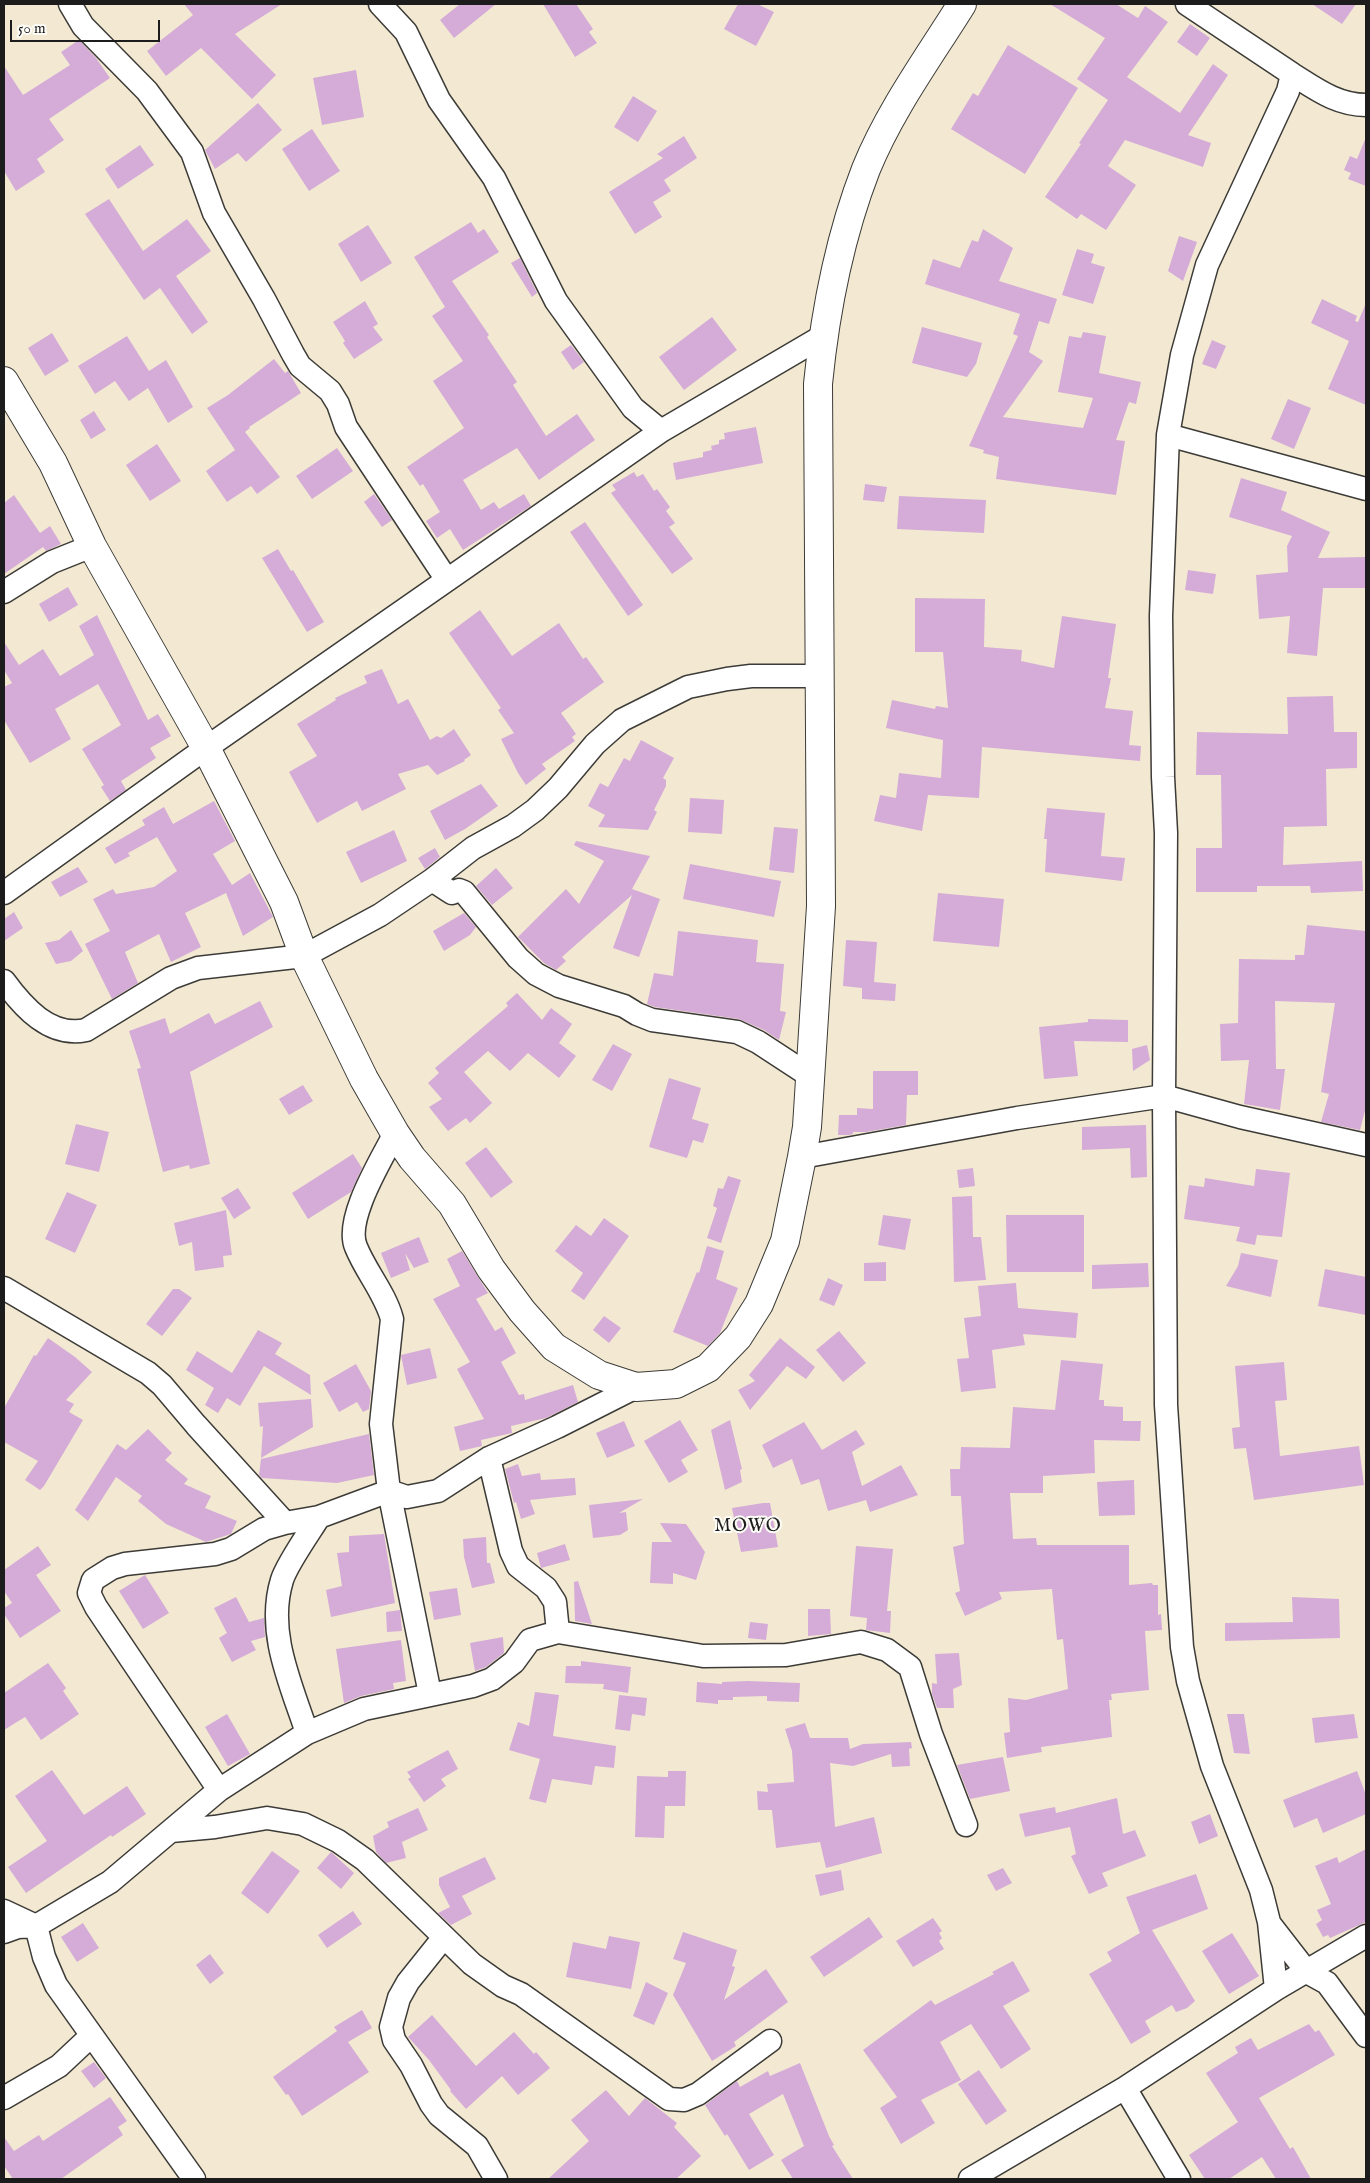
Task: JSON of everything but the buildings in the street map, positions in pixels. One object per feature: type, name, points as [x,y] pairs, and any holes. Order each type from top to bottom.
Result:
[{"type":"street","points":[[70,4],[83,26],[147,91],[192,152],[214,213],[300,366],[330,391],[338,404],[346,427],[447,580]]},
{"type":"street","points":[[380,4],[406,32],[439,100],[494,178],[556,300],[633,408],[661,431]]},
{"type":"street","points":[[4,381],[53,463],[92,546],[206,748],[284,902],[304,956],[364,1079],[395,1133],[412,1158],[452,1204],[496,1276],[522,1311],[554,1347],[599,1375],[636,1387],[676,1384],[708,1368],[738,1337],[759,1304],[786,1241],[807,1127],[821,906],[818,384],[823,336],[850,215],[867,167],[902,100],[962,4]]},
{"type":"street","points":[[1187,4],[1333,100],[1354,105],[1366,105]]},
{"type":"street","points":[[1276,1990],[1269,1922],[1262,1890],[1212,1766],[1188,1681],[1182,1647],[1166,1405],[1164,1096],[1166,833],[1163,777],[1161,616],[1168,435],[1184,346],[1207,265],[1288,91],[1292,74]]},
{"type":"street","points":[[4,893],[206,748],[661,431],[823,336]]},
{"type":"street","points":[[1168,435],[1366,489]]},
{"type":"street","points":[[4,592],[52,562],[92,546]]},
{"type":"street","points":[[4,981],[18,1000],[44,1022],[62,1031],[76,1032],[86,1030],[184,972],[198,968],[304,956],[380,915],[432,880],[473,848],[513,826],[535,810],[558,788],[595,744],[622,720],[688,687],[751,676],[820,676]]},
{"type":"street","points":[[432,880],[452,893],[458,890],[464,892],[518,958],[536,974],[559,986],[624,1006],[652,1020],[737,1032],[758,1042],[810,1076]]},
{"type":"street","points":[[802,1158],[1017,1118],[1164,1096],[1240,1117],[1366,1145]]},
{"type":"street","points":[[395,1133],[371,1180],[356,1216],[353,1231],[355,1246],[389,1307],[392,1319],[381,1424],[389,1491],[430,1694]]},
{"type":"street","points":[[4,1288],[148,1373],[162,1385],[285,1523]]},
{"type":"street","points":[[219,1790],[96,1607],[89,1593],[93,1580],[112,1568],[126,1564],[215,1554],[231,1549],[264,1529],[319,1517],[389,1491],[407,1497],[438,1491],[489,1458],[557,1428],[636,1387]]},
{"type":"street","points":[[489,1458],[511,1552],[518,1566],[546,1588],[555,1602],[558,1632]]},
{"type":"street","points":[[307,1732],[282,1656],[276,1626],[283,1578],[319,1517]]},
{"type":"street","points":[[4,1932],[18,1927],[36,1926],[110,1882],[219,1790],[307,1732],[364,1709],[473,1686],[492,1679],[514,1662],[530,1640],[558,1632],[703,1656],[786,1655],[861,1642],[887,1650],[910,1667],[931,1734],[966,1825]]},
{"type":"street","points":[[171,1831],[215,1827],[267,1818],[303,1824],[338,1841],[364,1860],[472,1964],[503,1986],[521,1994],[669,2099],[684,2100],[698,2094],[770,2041]]},
{"type":"street","points":[[4,1911],[36,1926]]},
{"type":"street","points":[[1269,1922],[1306,1972],[1327,1983],[1366,2036]]},
{"type":"street","points":[[36,1926],[44,1957],[56,1985],[194,2179]]},
{"type":"street","points":[[970,2179],[1125,2088],[1276,1990],[1366,1936]]},
{"type":"street","points":[[444,1937],[408,1982],[399,1998],[391,2027],[394,2040],[411,2065],[439,2115],[477,2146],[496,2179]]},
{"type":"street","points":[[4,2098],[60,2066],[91,2036]]},
{"type":"street","points":[[1125,2088],[1179,2179]]},
{"type":"district","name":"MOWO","points":[[748,1527]]}]
